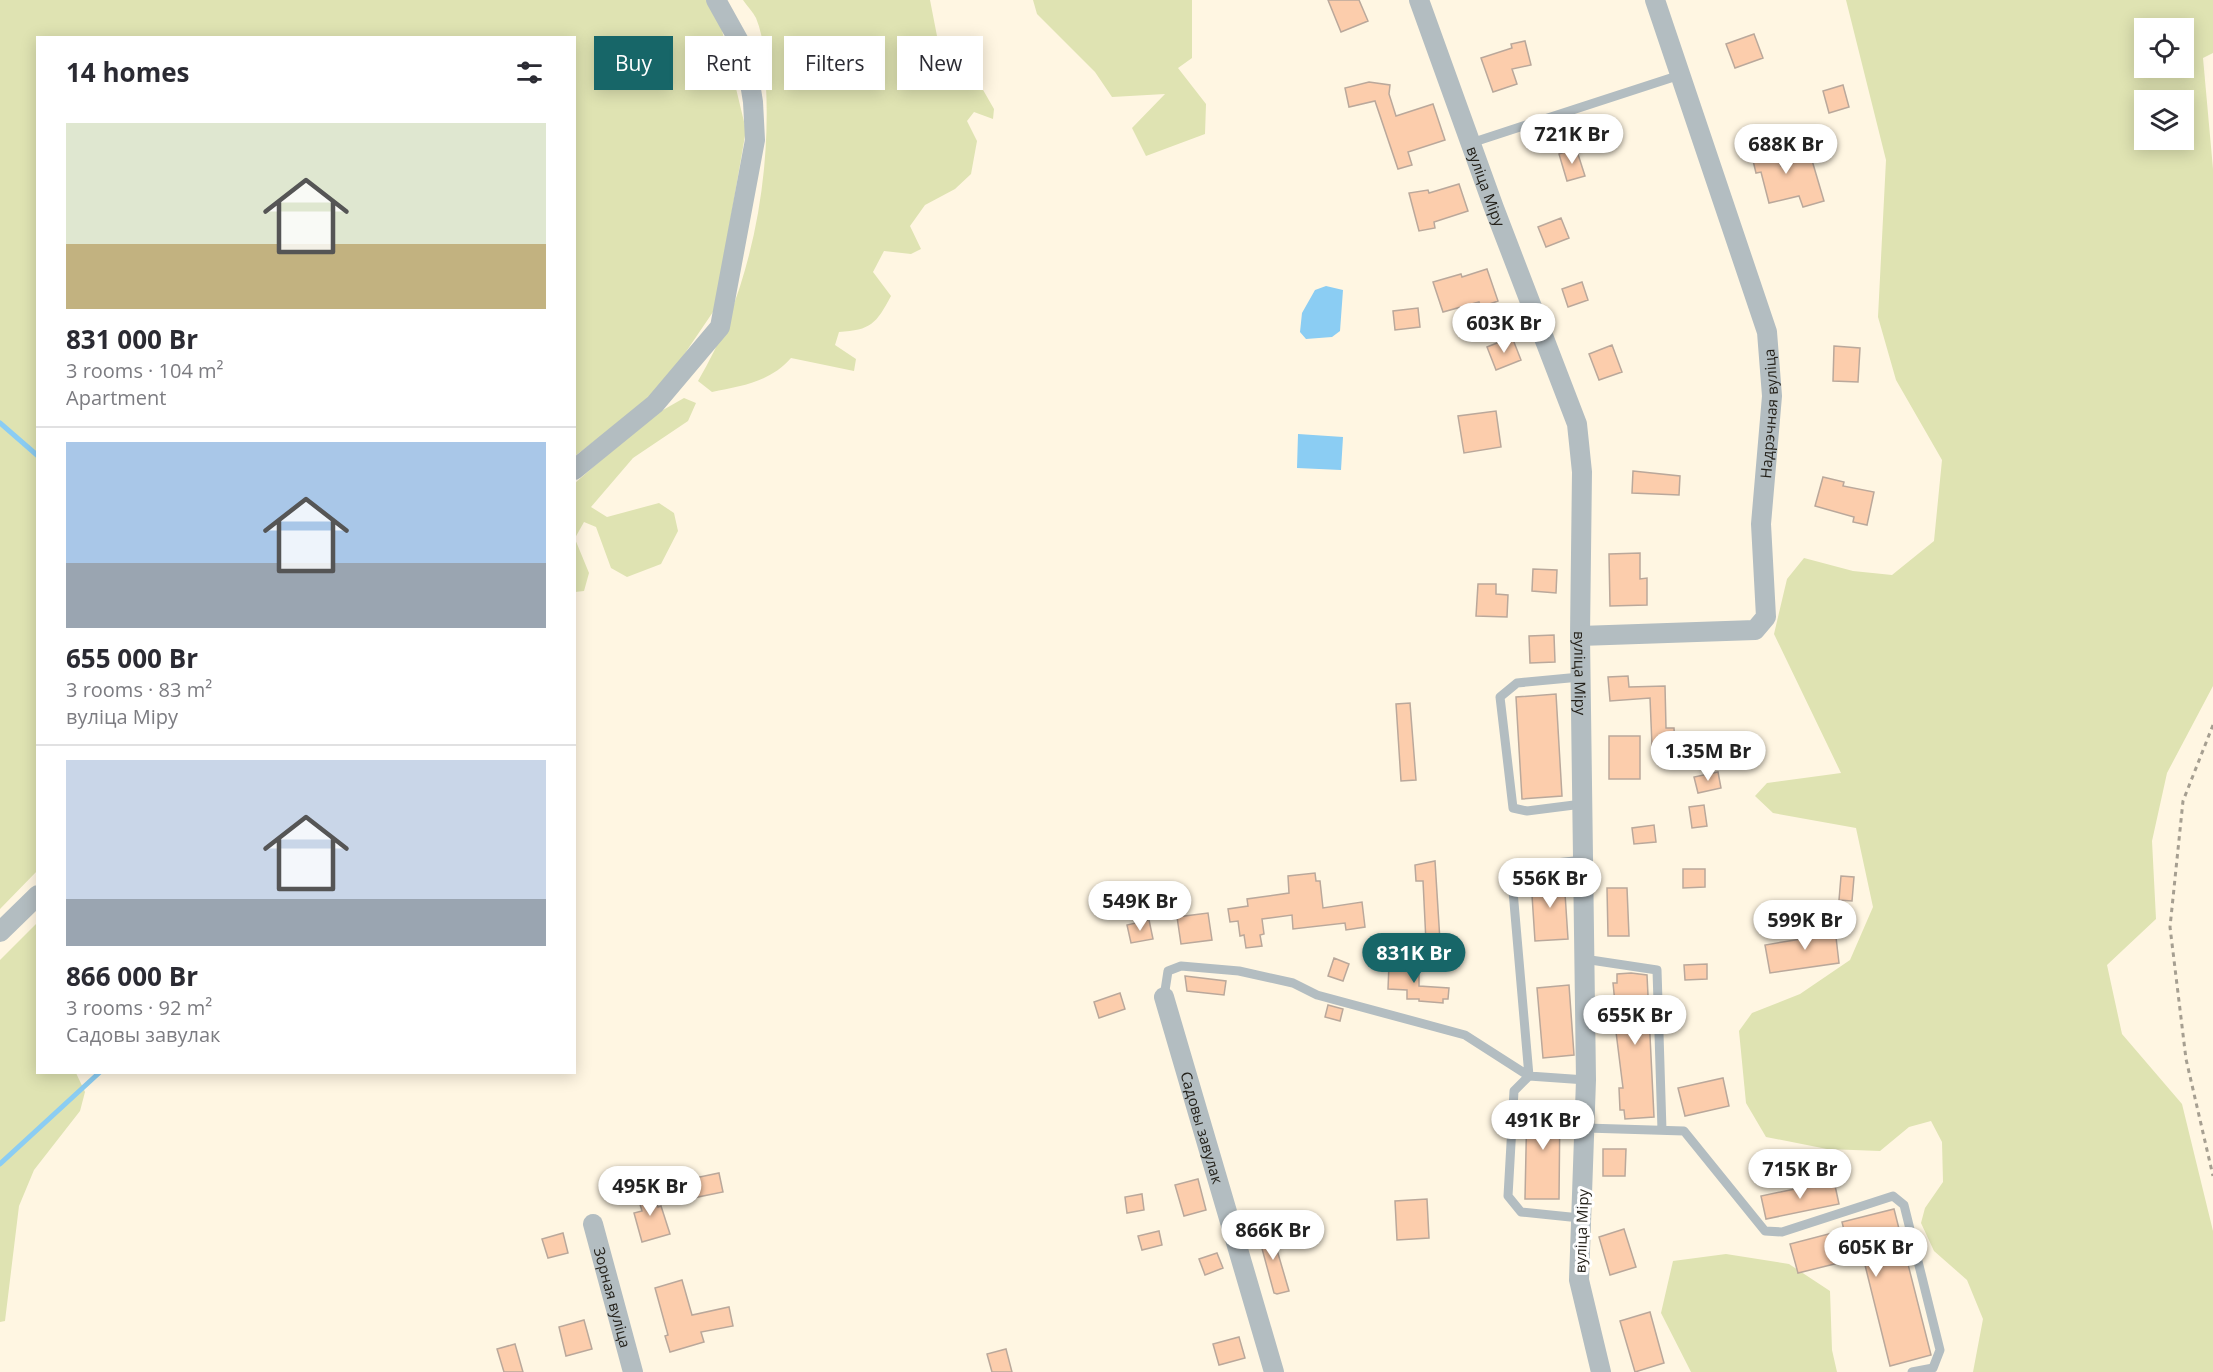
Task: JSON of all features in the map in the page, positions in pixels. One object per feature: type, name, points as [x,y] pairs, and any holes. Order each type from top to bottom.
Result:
[{"type":"street","points":[[576,468],[655,404],[720,327],[755,140],[753,102],[745,52],[716,0]]},
{"type":"street","name":"вуліца Міру","points":[[1419,0],[1577,424],[1582,472],[1580,677],[1586,1080],[1579,1280],[1601,1372]]},
{"type":"street","name":"Надрэчная вуліца","points":[[1580,636],[1755,630],[1766,617],[1761,524],[1772,396],[1767,332],[1655,0]]},
{"type":"street","points":[[0,932],[36,897]]},
{"type":"street","name":"Садовы завулак","points":[[1164,997],[1274,1372]]},
{"type":"street","name":"Зорная вуліца","points":[[593,1224],[633,1372]]},
{"type":"lane","points":[[1471,143],[1680,75]]},
{"type":"lane","points":[[1580,677],[1517,683],[1500,697],[1513,808],[1527,811],[1582,804]]},
{"type":"lane","points":[[1580,1218],[1521,1212],[1508,1196],[1514,1091],[1529,1076],[1511,868],[1583,860]]},
{"type":"lane","points":[[1584,959],[1657,970],[1662,1130]]},
{"type":"lane","points":[[1164,997],[1168,971],[1181,966],[1250,974],[1293,983],[1317,994],[1465,1035],[1529,1076],[1586,1080]]},
{"type":"lane","points":[[1586,1128],[1684,1131],[1766,1231],[1782,1232],[1893,1196],[1904,1205],[1940,1350],[1933,1368],[1911,1372]]},
{"type":"path","points":[[2213,725],[2183,801],[2170,927],[2186,1059],[2213,1176]]},
{"type":"green space","points":[[0,0],[706,0],[720,22],[723,36],[685,36],[685,90],[736,90],[746,130],[715,309],[658,393],[576,455],[576,36],[36,36],[36,872],[0,909]]},
{"type":"green space","points":[[743,0],[930,0],[937,36],[897,36],[897,90],[983,90],[994,109],[993,119],[974,112],[967,121],[977,141],[971,174],[955,189],[925,205],[910,226],[921,249],[911,254],[884,251],[873,272],[891,296],[881,313],[866,327],[839,332],[835,345],[856,359],[854,371],[791,358],[765,378],[712,392],[698,381],[731,313],[743,276],[753,238],[765,162],[766,90],[772,90],[772,36],[761,36],[756,18]]},
{"type":"green space","points":[[1033,0],[1192,0],[1192,58],[1178,68],[1206,104],[1205,134],[1146,156],[1132,128],[1165,94],[1112,97],[1095,72],[1037,14]]},
{"type":"green space","points":[[1846,0],[2213,0],[2213,53],[2203,58],[2213,169],[2213,686],[2167,773],[2152,841],[2156,919],[2107,965],[2122,1034],[2182,1104],[2213,1231],[2213,1372],[1973,1372],[1983,1319],[1967,1280],[1934,1251],[1921,1223],[1925,1208],[1943,1182],[1942,1142],[1931,1121],[1909,1127],[1880,1151],[1827,1149],[1766,1137],[1746,1103],[1739,1031],[1752,1013],[1800,994],[1850,960],[1873,907],[1856,828],[1773,813],[1755,796],[1767,783],[1841,773],[1774,634],[1787,579],[1804,558],[1853,571],[1892,575],[1934,541],[1942,460],[1896,380],[1878,317],[1886,160]]},
{"type":"green space","points":[[684,398],[696,403],[688,421],[633,458],[591,507],[607,517],[659,503],[674,513],[678,531],[661,564],[627,577],[611,568],[596,527],[584,522],[576,536],[576,482],[649,418]]},
{"type":"green space","points":[[576,541],[589,573],[584,591],[576,592]]},
{"type":"green space","points":[[36,924],[36,1074],[76,1074],[85,1092],[80,1111],[34,1170],[19,1206],[5,1321],[0,1322],[0,960]]},
{"type":"green space","points":[[1726,1254],[1789,1264],[1830,1291],[1832,1350],[1837,1372],[1691,1372],[1661,1313],[1673,1261]]},
{"type":"water","points":[[1326,286],[1343,290],[1340,331],[1332,337],[1306,339],[1300,332],[1302,313],[1315,290]]},
{"type":"water","points":[[1298,434],[1343,437],[1341,470],[1297,468]]},
{"type":"building","points":[[1328,0],[1359,0],[1368,21],[1341,32]]},
{"type":"building","points":[[1754,34],[1763,58],[1735,68],[1726,44]]},
{"type":"building","points":[[1525,41],[1531,65],[1512,69],[1517,84],[1493,92],[1481,58],[1512,48],[1511,44]]},
{"type":"building","points":[[1369,82],[1390,85],[1389,94],[1396,116],[1433,104],[1445,140],[1408,152],[1412,165],[1398,169],[1375,101],[1349,107],[1345,88]]},
{"type":"building","points":[[1843,85],[1849,107],[1829,113],[1823,91]]},
{"type":"building","points":[[1774,138],[1781,166],[1811,157],[1824,201],[1803,207],[1799,196],[1769,203],[1761,172],[1756,173],[1749,144]]},
{"type":"building","points":[[1576,148],[1585,176],[1567,181],[1559,154]]},
{"type":"building","points":[[1459,184],[1468,211],[1434,222],[1435,228],[1419,231],[1409,193],[1428,190],[1429,193]]},
{"type":"building","points":[[1561,218],[1569,238],[1546,247],[1538,227]]},
{"type":"building","points":[[1487,269],[1498,301],[1481,307],[1479,302],[1443,312],[1433,282],[1461,274],[1462,277]]},
{"type":"building","points":[[1582,282],[1588,300],[1568,307],[1562,289]]},
{"type":"building","points":[[1418,308],[1420,327],[1395,330],[1393,311]]},
{"type":"building","points":[[1512,337],[1521,360],[1496,370],[1487,347]]},
{"type":"building","points":[[1612,345],[1622,372],[1599,380],[1589,354]]},
{"type":"building","points":[[1834,346],[1860,348],[1858,382],[1833,381]]},
{"type":"building","points":[[1496,411],[1501,447],[1464,453],[1458,416]]},
{"type":"building","points":[[1633,471],[1680,476],[1679,495],[1632,493]]},
{"type":"building","points":[[1823,477],[1844,482],[1843,486],[1874,492],[1867,525],[1853,522],[1854,517],[1815,506]]},
{"type":"building","points":[[1640,553],[1640,579],[1647,578],[1647,605],[1610,606],[1609,554]]},
{"type":"building","points":[[1533,569],[1557,570],[1556,593],[1532,591]]},
{"type":"building","points":[[1478,584],[1496,584],[1496,594],[1508,595],[1507,617],[1476,616]]},
{"type":"building","points":[[1554,635],[1555,662],[1530,663],[1529,636]]},
{"type":"building","points":[[1628,676],[1629,687],[1665,686],[1666,728],[1674,728],[1675,745],[1652,746],[1650,698],[1610,701],[1608,677]]},
{"type":"building","points":[[1556,694],[1562,796],[1522,799],[1516,697]]},
{"type":"building","points":[[1410,703],[1416,780],[1401,781],[1396,704]]},
{"type":"building","points":[[1609,736],[1640,736],[1640,779],[1609,779]]},
{"type":"building","points":[[1718,772],[1721,788],[1698,793],[1694,777]]},
{"type":"building","points":[[1704,805],[1707,826],[1692,828],[1689,807]]},
{"type":"building","points":[[1654,825],[1656,842],[1634,844],[1632,828]]},
{"type":"building","points":[[1435,861],[1440,941],[1426,942],[1423,881],[1416,881],[1415,865]]},
{"type":"building","points":[[1683,869],[1705,869],[1705,887],[1683,888]]},
{"type":"building","points":[[1315,873],[1316,881],[1320,881],[1323,908],[1362,902],[1365,927],[1346,930],[1345,923],[1293,929],[1292,915],[1262,919],[1264,934],[1260,935],[1262,946],[1246,948],[1244,935],[1240,936],[1238,921],[1230,922],[1228,909],[1248,906],[1247,899],[1289,893],[1288,876]]},
{"type":"building","points":[[1841,876],[1854,877],[1852,901],[1839,900]]},
{"type":"building","points":[[1564,878],[1568,939],[1535,941],[1531,880]]},
{"type":"building","points":[[1607,888],[1627,888],[1629,936],[1608,936]]},
{"type":"building","points":[[1208,913],[1212,940],[1181,944],[1177,917]]},
{"type":"building","points":[[1149,920],[1153,939],[1131,943],[1127,925]]},
{"type":"building","points":[[1834,920],[1839,963],[1770,973],[1765,945],[1819,936],[1818,922]]},
{"type":"building","points":[[1334,958],[1349,964],[1343,981],[1328,976]]},
{"type":"building","points":[[1389,964],[1419,964],[1419,986],[1449,988],[1448,999],[1443,999],[1443,1003],[1407,999],[1407,990],[1388,989]]},
{"type":"building","points":[[1707,964],[1707,979],[1685,980],[1684,965]]},
{"type":"building","points":[[1617,974],[1647,975],[1654,1117],[1625,1119],[1624,1110],[1620,1110],[1619,1088],[1623,1088],[1616,1032],[1620,1032],[1618,1003],[1615,1003],[1613,983],[1617,983]]},
{"type":"building","points":[[1185,976],[1226,981],[1224,995],[1187,991]]},
{"type":"building","points":[[1569,985],[1574,1055],[1543,1058],[1537,988]]},
{"type":"building","points":[[1120,993],[1125,1009],[1099,1018],[1094,1002]]},
{"type":"building","points":[[1328,1005],[1343,1009],[1340,1021],[1325,1017]]},
{"type":"building","points":[[1723,1078],[1729,1106],[1685,1116],[1678,1088]]},
{"type":"building","points":[[1527,1103],[1560,1104],[1559,1199],[1525,1199]]},
{"type":"building","points":[[1603,1149],[1626,1149],[1625,1176],[1603,1176]]},
{"type":"building","points":[[719,1173],[723,1192],[693,1198],[690,1179]]},
{"type":"building","points":[[1198,1179],[1206,1210],[1184,1216],[1175,1185]]},
{"type":"building","points":[[1834,1181],[1839,1204],[1766,1219],[1761,1196]]},
{"type":"building","points":[[652,1187],[670,1234],[642,1242],[634,1213],[642,1211],[636,1191]]},
{"type":"building","points":[[1142,1194],[1144,1210],[1127,1213],[1125,1197]]},
{"type":"building","points":[[1427,1199],[1429,1238],[1397,1240],[1395,1201]]},
{"type":"building","points":[[1894,1209],[1931,1355],[1890,1366],[1863,1257],[1798,1273],[1790,1244],[1844,1230],[1842,1222]]},
{"type":"building","points":[[1270,1226],[1289,1291],[1277,1294],[1274,1293],[1257,1230]]},
{"type":"building","points":[[1624,1229],[1636,1267],[1610,1275],[1599,1237]]},
{"type":"building","points":[[1159,1231],[1162,1245],[1142,1250],[1138,1236]]},
{"type":"building","points":[[563,1233],[568,1253],[548,1258],[542,1239]]},
{"type":"building","points":[[1217,1253],[1223,1268],[1205,1275],[1199,1259]]},
{"type":"building","points":[[682,1280],[692,1315],[729,1307],[733,1326],[701,1332],[704,1342],[670,1352],[665,1336],[668,1335],[655,1288]]},
{"type":"building","points":[[1650,1312],[1664,1363],[1635,1372],[1620,1321]]},
{"type":"building","points":[[584,1320],[592,1349],[566,1356],[559,1327]]},
{"type":"building","points":[[1239,1337],[1245,1358],[1219,1365],[1213,1344]]},
{"type":"building","points":[[515,1344],[523,1372],[504,1372],[497,1349]]},
{"type":"building","points":[[1006,1349],[1012,1372],[992,1372],[987,1354]]},
{"type":"waterway","points":[[0,423],[36,454]]},
{"type":"waterway","points":[[0,1164],[98,1074]]}]
